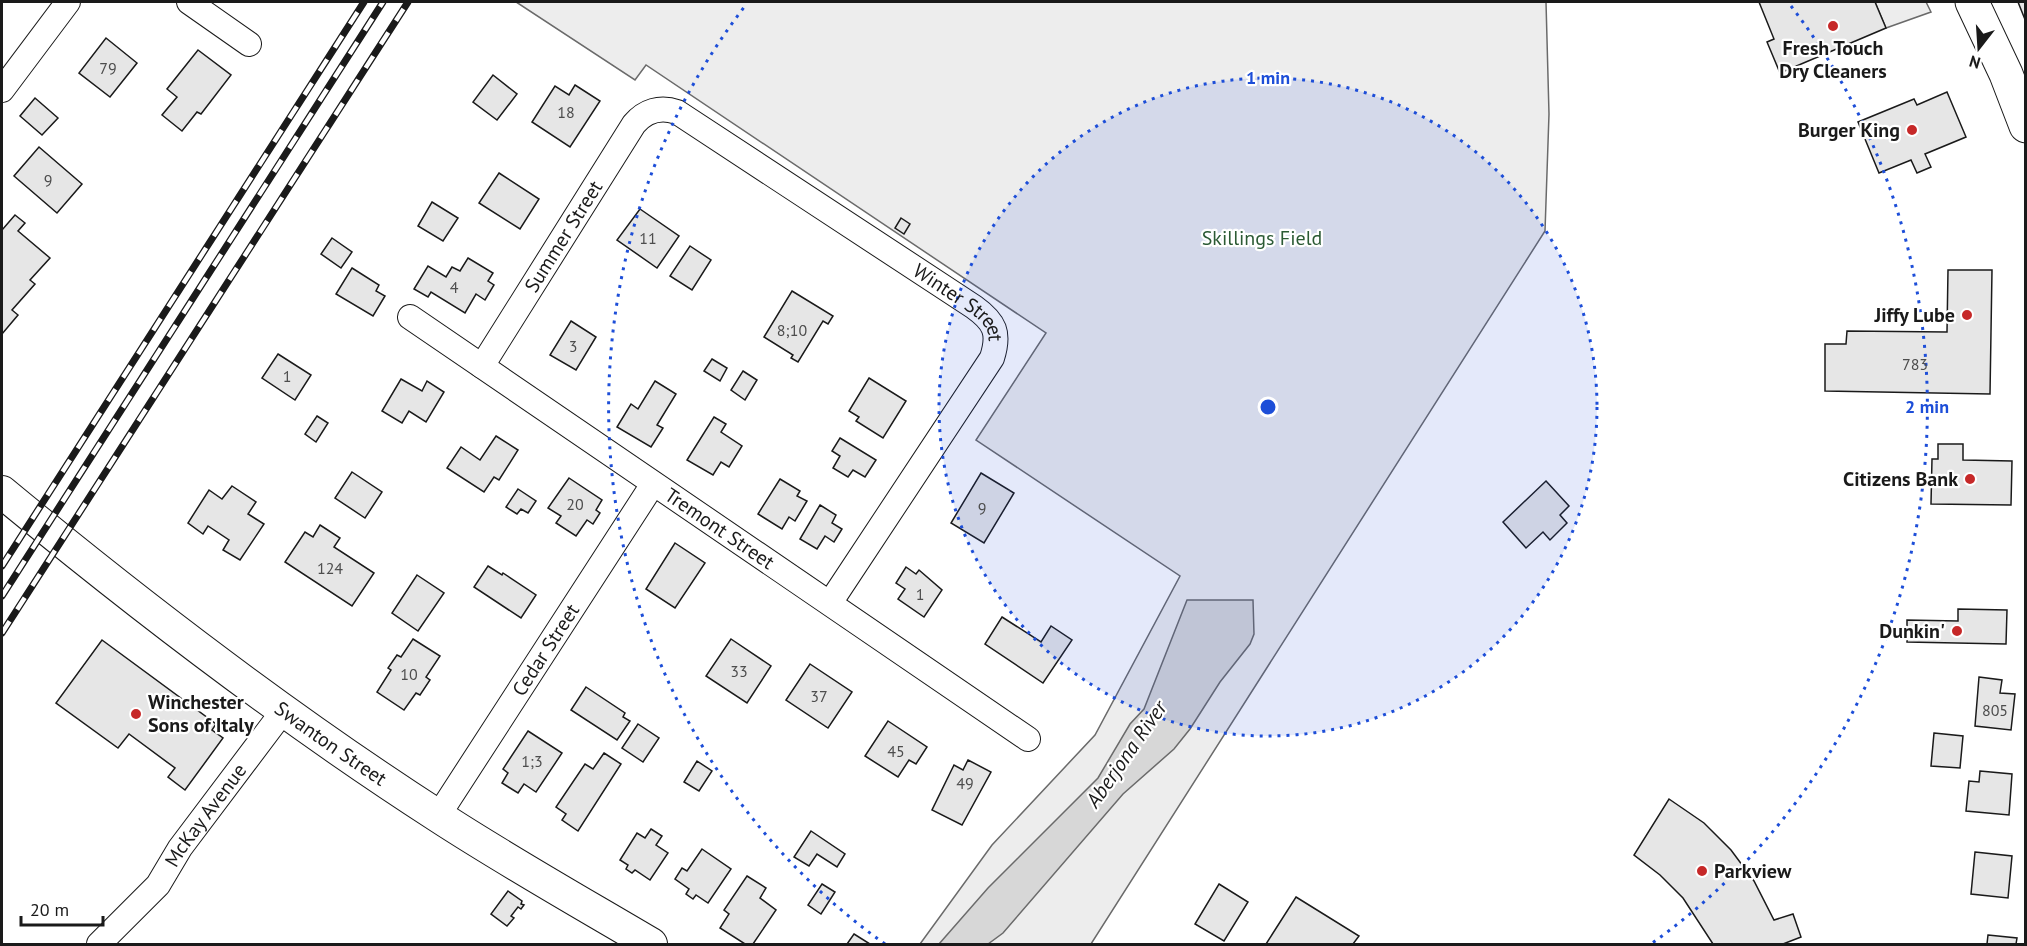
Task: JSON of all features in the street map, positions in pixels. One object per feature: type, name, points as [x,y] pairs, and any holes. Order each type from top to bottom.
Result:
[{"type":"main road","points":[[1972,2],[2007,74],[2025,126]]},
{"type":"street","points":[[2,90],[68,2]]},
{"type":"street","points":[[189,2],[249,44]]},
{"type":"street","name":"Winter Street","points":[[651,111],[665,109],[677,112],[974,307],[991,320],[995,328],[997,342],[987,366],[830,603]]},
{"type":"street","name":"Summer Street","points":[[482,366],[634,124],[651,111]]},
{"type":"street","name":"Tremont Street","points":[[410,317],[1029,739]]},
{"type":"street","name":"Cedar Street","points":[[438,816],[653,484]]},
{"type":"street","name":"Swanton Street","points":[[2,492],[202,651],[284,710],[438,816],[651,945]]},
{"type":"street","name":"McKay Avenue","points":[[99,945],[158,885],[180,848],[284,710]]},
{"type":"shaded area","name":"Skillings Field","points":[[516,2],[1546,2],[1549,114],[1545,231],[1091,944],[920,944],[992,845],[1095,735],[1180,576],[976,440],[1046,333],[646,65],[635,80]]},
{"type":"shaded area","points":[[1875,2],[1926,2],[1931,12],[1886,28]]},
{"type":"water","name":"Aberjona River","points":[[1187,600],[1253,600],[1254,634],[1250,644],[1220,682],[1190,729],[1174,749],[1123,794],[1003,933],[988,944],[939,944],[988,888],[1098,778],[1130,724],[1144,709]]},
{"type":"building","points":[[1759,2],[1875,2],[1886,28],[1780,73],[1767,42],[1774,39]]},
{"type":"building","points":[[2018,2],[2026,2],[2026,22]]},
{"type":"building","points":[[106,38],[137,63],[110,97],[79,73]]},
{"type":"building","points":[[198,50],[231,75],[201,114],[197,112],[182,131],[162,115],[177,97],[167,89]]},
{"type":"building","points":[[493,75],[517,94],[497,120],[473,102]]},
{"type":"building","points":[[575,85],[600,101],[570,147],[532,122],[555,86],[569,95]]},
{"type":"building","name":"Burger King","points":[[1947,92],[1966,137],[1925,154],[1931,167],[1917,173],[1911,160],[1879,173],[1858,122],[1914,99],[1917,105]]},
{"type":"building","points":[[35,98],[58,118],[42,135],[20,116]]},
{"type":"building","points":[[39,147],[82,184],[57,213],[14,176]]},
{"type":"building","points":[[499,173],[539,199],[520,229],[479,203]]},
{"type":"building","points":[[432,202],[458,218],[443,241],[418,226]]},
{"type":"building","points":[[640,209],[679,236],[657,268],[617,240]]},
{"type":"building","points":[[15,215],[25,223],[18,231],[50,258],[30,280],[35,284],[12,310],[18,315],[2,334],[2,230]]},
{"type":"building","points":[[901,218],[910,224],[904,234],[895,228]]},
{"type":"building","points":[[332,238],[352,252],[341,268],[321,254]]},
{"type":"building","points":[[690,246],[711,260],[692,290],[670,276]]},
{"type":"building","points":[[468,258],[493,273],[488,281],[494,285],[485,300],[476,294],[465,313],[431,292],[428,297],[414,289],[428,266],[446,277],[452,267],[460,271]]},
{"type":"building","points":[[352,268],[379,285],[376,291],[385,296],[373,316],[336,294]]},
{"type":"building","points":[[1948,270],[1992,270],[1990,394],[1825,391],[1825,344],[1846,344],[1847,331],[1947,332]]},
{"type":"building","points":[[792,291],[833,316],[828,324],[823,321],[798,362],[791,358],[793,355],[764,337]]},
{"type":"building","points":[[571,321],[596,337],[576,370],[550,355]]},
{"type":"building","points":[[278,354],[311,375],[295,400],[262,378]]},
{"type":"building","points":[[712,359],[727,368],[720,381],[704,371]]},
{"type":"building","points":[[743,371],[757,380],[745,400],[731,390]]},
{"type":"building","points":[[869,378],[906,401],[883,438],[856,421],[859,417],[849,411]]},
{"type":"building","points":[[401,379],[422,391],[427,381],[444,392],[426,422],[409,411],[402,423],[382,411]]},
{"type":"building","points":[[655,381],[676,394],[657,425],[663,428],[651,447],[617,427],[631,404],[638,409]]},
{"type":"building","points":[[317,416],[328,423],[316,442],[305,434]]},
{"type":"building","points":[[714,417],[726,424],[721,432],[742,446],[729,467],[721,462],[713,475],[687,460]]},
{"type":"building","points":[[496,436],[518,450],[499,480],[494,477],[484,492],[447,468],[461,447],[480,460]]},
{"type":"building","points":[[840,438],[876,460],[865,477],[853,470],[848,477],[833,468],[840,456],[832,451]]},
{"type":"building","points":[[1938,444],[1963,444],[1963,460],[2012,461],[2011,505],[1931,504],[1932,459],[1938,459]]},
{"type":"building","points":[[352,472],[382,492],[365,518],[335,498]]},
{"type":"building","points":[[981,473],[1014,493],[984,543],[951,523]]},
{"type":"building","points":[[569,478],[602,500],[596,510],[600,513],[593,524],[587,520],[576,536],[556,523],[561,516],[548,508]]},
{"type":"building","points":[[780,479],[800,491],[797,496],[807,501],[795,521],[789,517],[782,529],[758,514]]},
{"type":"building","points":[[1546,481],[1569,506],[1560,515],[1567,523],[1550,540],[1543,532],[1526,548],[1503,522]]},
{"type":"building","points":[[232,486],[256,502],[248,514],[264,524],[240,560],[223,550],[229,540],[208,526],[203,534],[188,523],[209,490],[222,499]]},
{"type":"building","points":[[518,489],[536,501],[528,513],[521,509],[517,514],[506,507]]},
{"type":"building","points":[[820,505],[836,515],[832,523],[842,529],[834,542],[825,536],[817,549],[800,539]]},
{"type":"building","points":[[320,525],[340,538],[334,547],[374,573],[352,606],[285,562],[305,532],[313,537]]},
{"type":"building","points":[[675,543],[705,563],[675,608],[646,589]]},
{"type":"building","points":[[488,566],[536,595],[521,618],[474,587]]},
{"type":"building","points":[[906,567],[916,574],[919,570],[942,590],[924,617],[898,599],[905,589],[896,583]]},
{"type":"building","points":[[417,575],[444,593],[418,631],[392,613]]},
{"type":"building","name":"Dunkin'","points":[[1958,609],[2007,610],[2006,644],[1907,642],[1907,620],[1958,621]]},
{"type":"building","points":[[1002,617],[1041,642],[1051,626],[1072,640],[1043,683],[985,644]]},
{"type":"building","points":[[413,639],[440,656],[426,677],[430,680],[420,695],[416,693],[404,710],[377,692],[391,670],[388,668],[397,655],[401,657]]},
{"type":"building","points":[[731,639],[771,666],[747,703],[706,676]]},
{"type":"building","name":"Winchester Sons of Italy","points":[[102,640],[216,724],[212,730],[223,738],[185,790],[168,777],[175,768],[129,734],[118,748],[56,703]]},
{"type":"building","points":[[810,664],[852,692],[828,728],[786,700]]},
{"type":"building","points":[[1979,677],[2002,680],[2000,693],[2015,694],[2011,730],[1975,726]]},
{"type":"building","points":[[586,687],[625,713],[623,717],[630,721],[617,740],[571,710]]},
{"type":"building","points":[[888,721],[927,747],[916,764],[909,760],[898,777],[865,756]]},
{"type":"building","points":[[638,724],[659,738],[643,762],[622,748]]},
{"type":"building","points":[[528,731],[562,753],[536,792],[524,784],[518,793],[502,783],[508,773],[503,769]]},
{"type":"building","points":[[1934,733],[1963,736],[1960,768],[1931,766]]},
{"type":"building","points":[[604,753],[621,764],[578,831],[562,820],[566,814],[556,807],[585,764],[593,769]]},
{"type":"building","points":[[968,760],[991,772],[962,825],[932,810],[954,765],[963,770]]},
{"type":"building","points":[[697,761],[712,771],[699,791],[684,782]]},
{"type":"building","points":[[1980,771],[2012,774],[2009,815],[1966,811],[1969,781],[1979,782]]},
{"type":"building","name":"Parkview","points":[[1669,799],[1704,823],[1731,850],[1754,881],[1774,920],[1793,914],[1801,937],[1783,944],[1713,944],[1683,898],[1660,875],[1634,855]]},
{"type":"building","points":[[651,829],[662,836],[656,845],[668,853],[650,880],[635,870],[632,873],[626,869],[628,865],[620,860],[637,833],[645,838]]},
{"type":"building","points":[[811,831],[845,854],[837,867],[817,854],[809,866],[794,857]]},
{"type":"building","points":[[702,849],[731,869],[708,903],[696,895],[693,899],[686,894],[689,889],[675,879],[682,868],[687,871]]},
{"type":"building","points":[[1975,852],[2012,856],[2008,898],[1971,894]]},
{"type":"building","points":[[747,876],[766,888],[760,898],[776,910],[753,944],[745,944],[720,928],[729,914],[724,910]]},
{"type":"building","points":[[822,884],[835,892],[821,914],[808,905]]},
{"type":"building","points":[[1219,884],[1248,902],[1224,941],[1195,924]]},
{"type":"building","points":[[508,891],[524,905],[521,909],[518,907],[511,916],[514,918],[507,926],[491,914]]},
{"type":"building","points":[[1296,897],[1359,936],[1353,944],[1266,944]]},
{"type":"building","points":[[854,934],[870,944],[847,944]]},
{"type":"building","points":[[1988,935],[2017,938],[2016,944],[1987,944]]},
{"type":"railway","points":[[2,566],[364,2]]},
{"type":"railway","points":[[2,596],[383,2]]},
{"type":"railway","points":[[2,633],[408,2]]},
{"type":"place","name":"Fresh Touch Dry Cleaners","points":[[1833,26]]},
{"type":"place","name":"Burger King","points":[[1912,130]]},
{"type":"place","name":"Jiffy Lube","points":[[1967,315]]},
{"type":"place","name":"Citizens Bank","points":[[1970,479]]},
{"type":"place","name":"Dunkin'","points":[[1957,631]]},
{"type":"place","name":"Winchester Sons of Italy","points":[[136,714]]},
{"type":"place","name":"Parkview","points":[[1702,871]]}]
